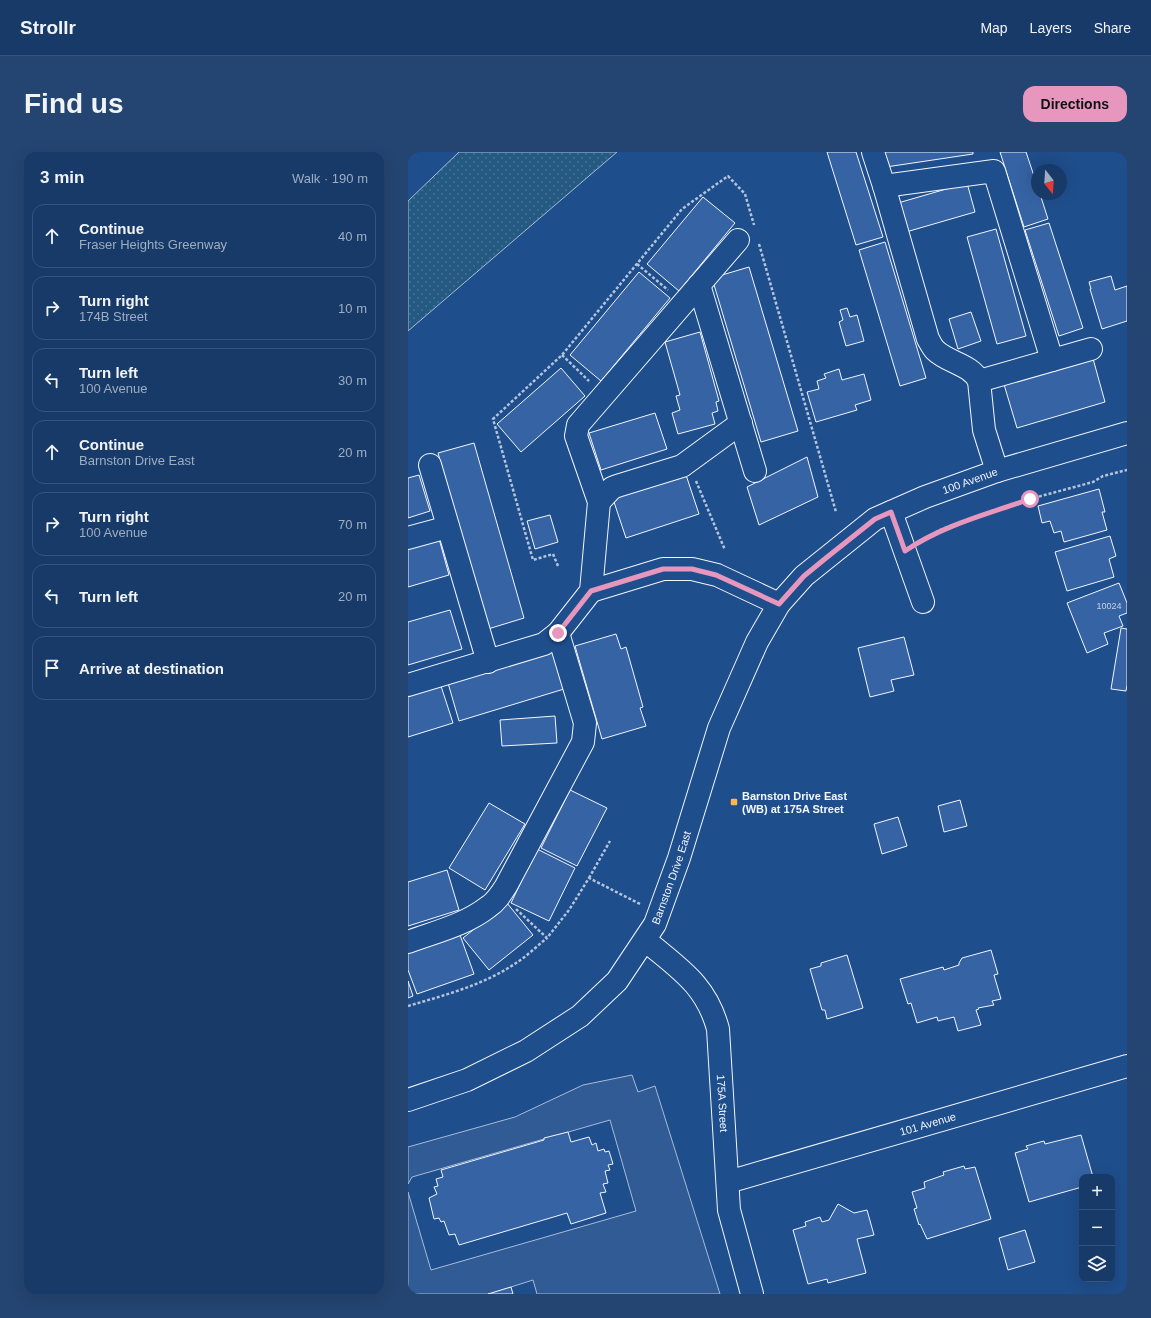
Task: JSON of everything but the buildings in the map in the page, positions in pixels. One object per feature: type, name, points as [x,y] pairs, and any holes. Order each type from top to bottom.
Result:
[{"type":"street","points":[[873,152],[928,339],[934,349],[941,355],[976,374],[979,381],[984,430],[997,471]]},
{"type":"street","points":[[884,186],[994,171],[1052,360]]},
{"type":"street","points":[[408,685],[544,644],[558,633],[591,591],[599,502],[576,436],[578,424],[738,240]]},
{"type":"street","points":[[700,284],[755,471]]},
{"type":"street","points":[[979,381],[1091,349]]},
{"type":"street","points":[[599,502],[612,488],[688,462],[741,423]]},
{"type":"street","name":"100 Avenue","points":[[826,558],[875,519],[925,497],[997,471],[1127,433]]},
{"type":"street","points":[[430,466],[488,662]]},
{"type":"street","points":[[891,512],[923,602]]},
{"type":"street","points":[[408,538],[448,527]]},
{"type":"street","name":"Barnston Drive East","points":[[408,1100],[467,1080],[520,1055],[580,1016],[616,981],[655,924],[680,858],[719,728],[757,642],[779,604],[804,576],[826,558]]},
{"type":"street","points":[[591,591],[663,569],[692,569],[716,575],[779,604]]},
{"type":"street","points":[[408,942],[463,922],[489,907],[506,886],[583,742],[585,723],[558,633]]},
{"type":"street","name":"175A Street","points":[[645,940],[695,982],[710,1004],[715,1016],[718,1029],[729,1210],[752,1294]]},
{"type":"street","name":"101 Avenue","points":[[728,1182],[1127,1066]]},
{"type":"path","points":[[637,264],[683,303]]},
{"type":"path","points":[[562,355],[604,395]]},
{"type":"path","points":[[688,462],[725,550]]},
{"type":"path","points":[[905,551],[916,543],[942,529],[1030,499],[1094,482],[1104,476],[1127,470]]},
{"type":"path","points":[[408,1006],[448,994],[488,979],[516,963],[547,938],[570,910],[610,841]]},
{"type":"path","points":[[589,878],[640,905]]},
{"type":"path","points":[[500,894],[547,938]]},
{"type":"shaded area","points":[[459,152],[617,152],[408,331],[408,201]]},
{"type":"shaded area","points":[[632,1075],[638,1092],[655,1086],[720,1294],[537,1294],[533,1280],[489,1294],[408,1294],[408,1192],[431,1270],[636,1211],[610,1120],[412,1177],[408,1184],[408,1147],[515,1117],[583,1085]]},
{"type":"place","name":"Barnston Drive East (WB) at 175A Street","points":[[734,802]]},
{"type":"route","points":[[558,633],[591,591],[663,569],[692,569],[716,575],[779,604],[804,576],[875,519],[891,512],[905,551],[916,543],[942,529],[1030,499]]}]
